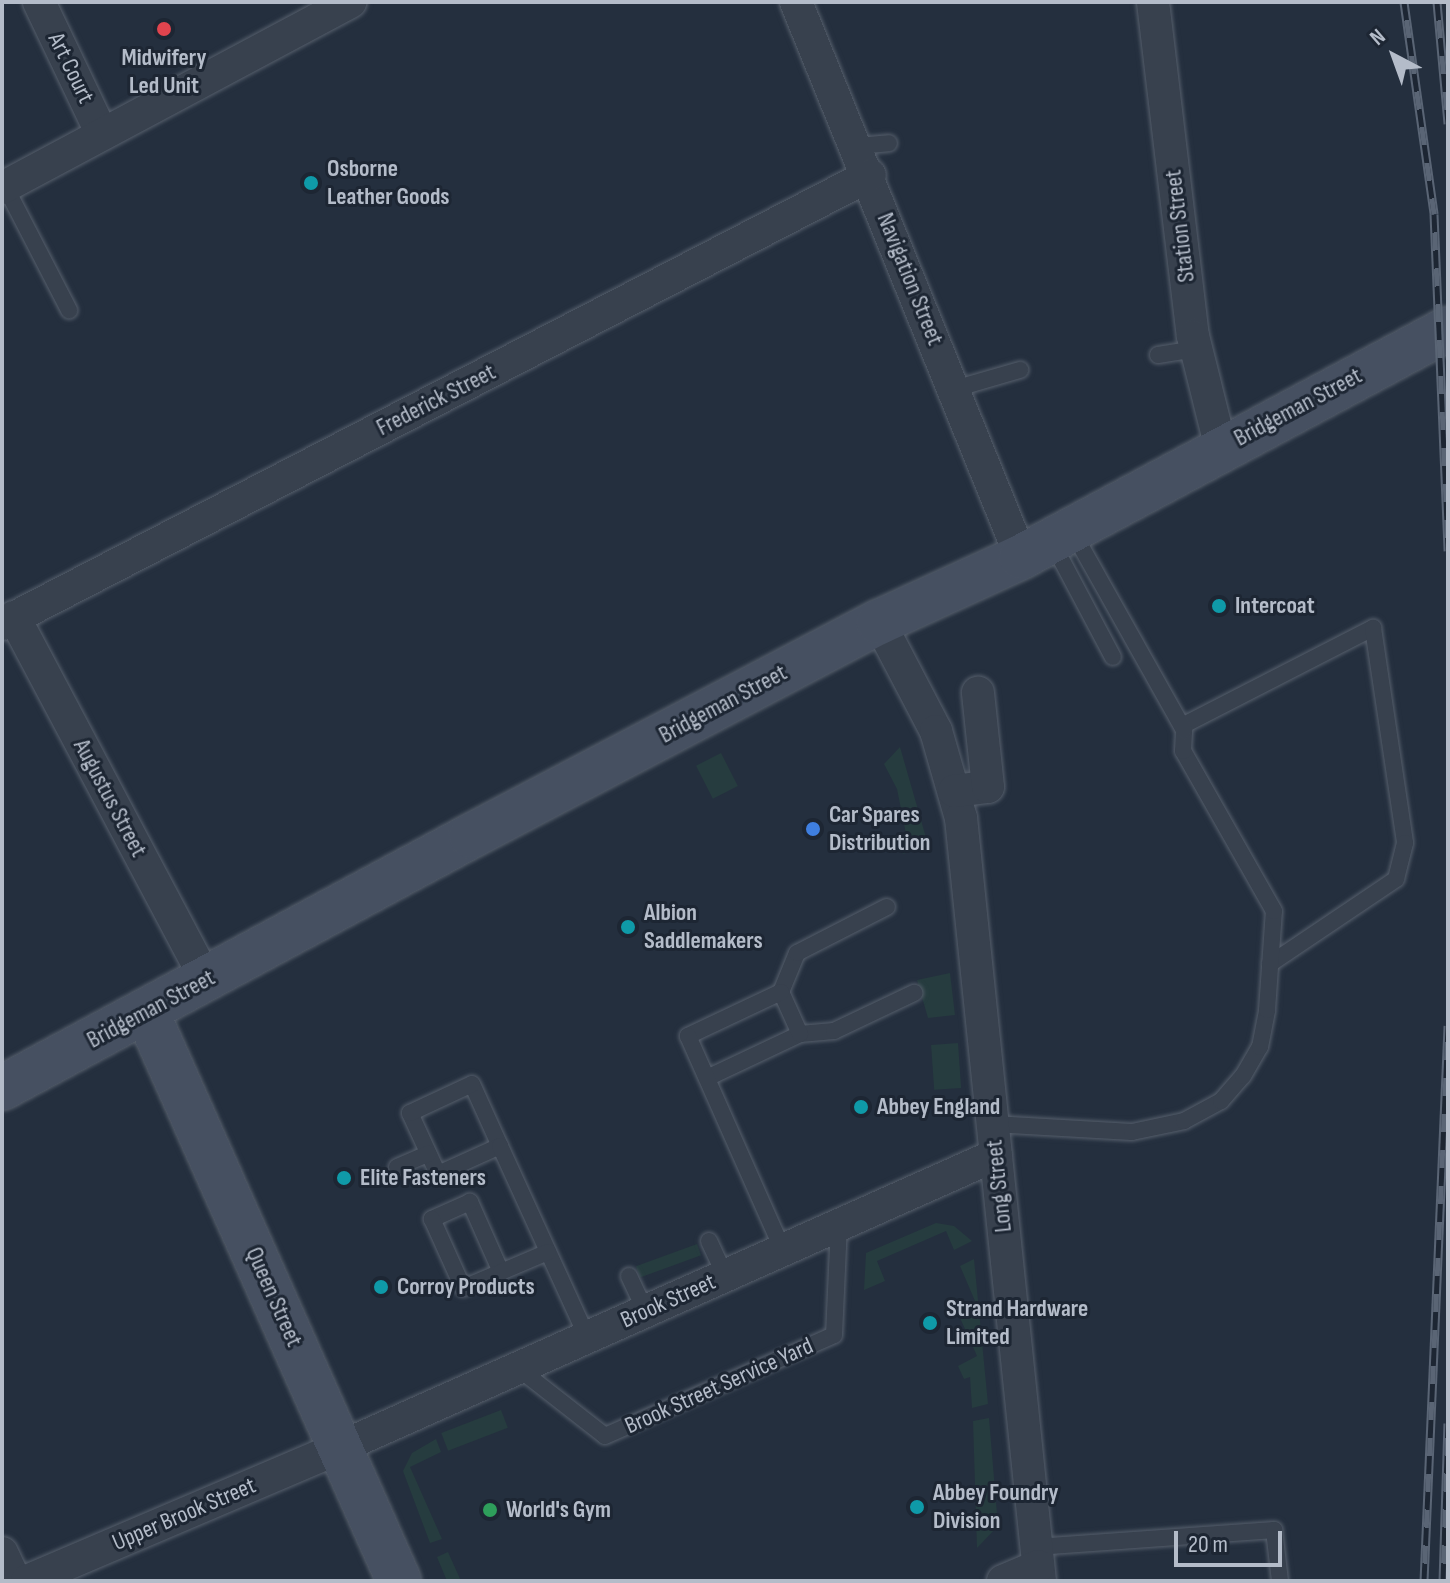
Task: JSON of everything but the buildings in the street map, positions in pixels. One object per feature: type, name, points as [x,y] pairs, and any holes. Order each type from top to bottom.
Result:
[{"type":"street","name":"Art Court","points":[[39,2],[102,134]]},
{"type":"street","points":[[4,187],[351,2]]},
{"type":"street","name":"Navigation Street","points":[[796,2],[872,155],[954,389],[1048,542]]},
{"type":"street","name":"Station Street","points":[[1153,2],[1197,349],[1221,448]]},
{"type":"street","name":"Frederick Street","points":[[8,620],[872,155]]},
{"type":"street","name":"Bridgeman Street","points":[[2,1088],[879,622],[1048,542],[1448,329]]},
{"type":"street","name":"Augustus Street","points":[[8,620],[206,980]]},
{"type":"street","name":"Long Street","points":[[879,622],[936,731],[961,818],[1038,1565]]},
{"type":"street","points":[[954,791],[988,787],[978,693]]},
{"type":"street","name":"Queen Street","points":[[147,1013],[399,1581]]},
{"type":"street","name":"Brook Street","points":[[341,1447],[839,1225],[994,1140]]},
{"type":"street","name":"Upper Brook Street","points":[[27,1581],[341,1447]]},
{"type":"street","points":[[2,1553],[15,1581]]},
{"type":"street","points":[[1003,1581],[1038,1565]]},
{"type":"lane","points":[[4,187],[69,310]]},
{"type":"lane","points":[[1158,355],[1197,349]]},
{"type":"lane","points":[[954,389],[1020,370]]},
{"type":"lane","points":[[1048,542],[1113,657]]},
{"type":"lane","points":[[994,1140],[1132,1132],[1184,1121],[1221,1101],[1260,1047],[1270,964],[1274,911],[1183,751],[1182,726],[1048,542]]},
{"type":"lane","points":[[1182,726],[1373,628],[1405,843],[1396,879],[1270,964]]},
{"type":"lane","points":[[783,1250],[688,1036],[781,992],[797,953],[887,907]]},
{"type":"lane","points":[[781,992],[800,1034]]},
{"type":"lane","points":[[707,1078],[800,1034],[834,1031],[914,993]]},
{"type":"lane","points":[[500,1146],[438,1174],[410,1113],[472,1084],[587,1337]]},
{"type":"lane","points":[[397,1167],[428,1154]]},
{"type":"lane","points":[[501,1272],[470,1202],[432,1219],[463,1288],[501,1272],[548,1252]]},
{"type":"lane","name":"Brook Street Service Yard","points":[[518,1368],[605,1436],[834,1335],[839,1225]]},
{"type":"lane","points":[[709,1241],[725,1275]]},
{"type":"lane","points":[[629,1276],[645,1311]]},
{"type":"lane","points":[[1038,1565],[1274,1530],[1280,1581]]},
{"type":"green space","points":[[900,747],[929,848],[902,854],[909,849],[897,789],[884,764]]},
{"type":"green space","points":[[721,753],[738,786],[713,799],[696,766]]},
{"type":"green space","points":[[950,973],[955,1015],[928,1018],[917,980]]},
{"type":"green space","points":[[958,1043],[961,1088],[934,1090],[931,1045]]},
{"type":"green space","points":[[936,1223],[954,1226],[972,1241],[954,1250],[946,1231],[877,1261],[885,1281],[864,1290],[866,1253]]},
{"type":"green space","points":[[697,1244],[701,1255],[640,1278],[636,1266]]},
{"type":"green space","points":[[974,1259],[988,1404],[972,1408],[970,1377],[964,1379],[958,1366],[977,1356],[956,1309],[975,1301],[960,1266]]},
{"type":"green space","points":[[501,1410],[508,1428],[448,1451],[441,1433]]},
{"type":"green space","points":[[989,1418],[998,1526],[977,1548],[973,1421]]},
{"type":"green space","points":[[436,1439],[441,1452],[410,1467],[442,1539],[430,1543],[403,1471],[412,1453]]},
{"type":"green space","points":[[448,1552],[461,1581],[447,1581],[437,1557]]},
{"type":"railway","points":[[1404,2],[1434,214],[1448,551]]},
{"type":"railway","points":[[1437,2],[1448,124]]},
{"type":"railway","points":[[1424,1581],[1448,1026]]},
{"type":"railway","points":[[1443,1581],[1448,1423]]},
{"type":"place","name":"Midwifery Led Unit","points":[[164,29]]},
{"type":"place","name":"Osborne Leather Goods","points":[[311,183]]},
{"type":"place","name":"Intercoat","points":[[1219,606]]},
{"type":"place","name":"Car Spares Distribution","points":[[813,829]]},
{"type":"place","name":"Albion Saddlemakers","points":[[628,927]]},
{"type":"place","name":"Abbey England","points":[[861,1107]]},
{"type":"place","name":"Elite Fasteners","points":[[344,1178]]},
{"type":"place","name":"Corroy Products","points":[[381,1287]]},
{"type":"place","name":"Strand Hardware Limited","points":[[930,1323]]},
{"type":"place","name":"Abbey Foundry Division","points":[[917,1507]]},
{"type":"place","name":"World's Gym","points":[[490,1510]]}]
